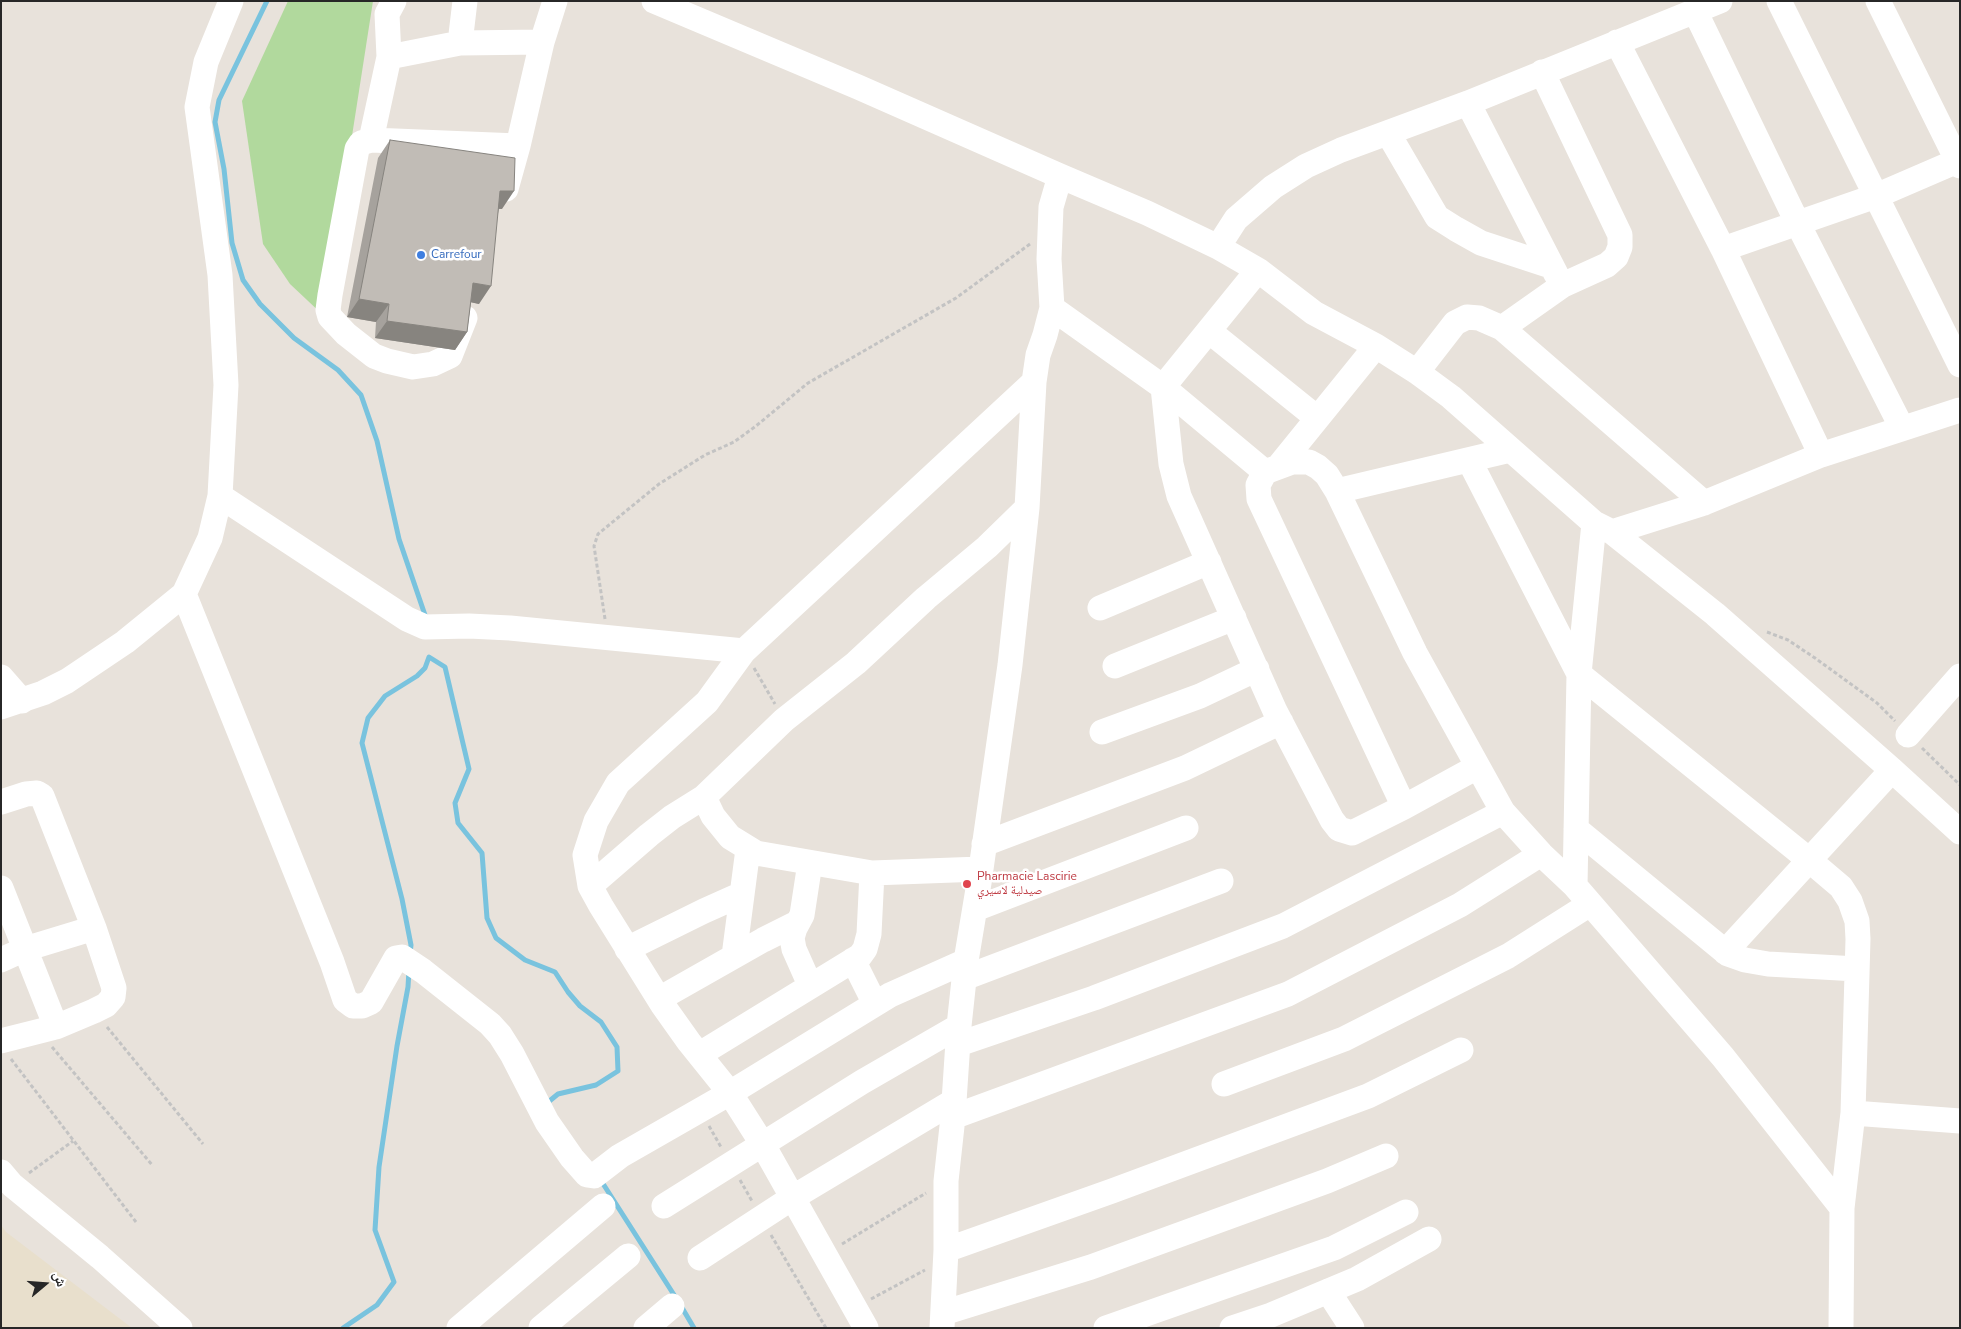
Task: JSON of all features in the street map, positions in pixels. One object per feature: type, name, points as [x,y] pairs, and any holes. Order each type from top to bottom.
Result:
[{"type":"street","points":[[1,677],[12,704],[67,681],[125,642],[184,594],[210,538],[220,496],[226,385],[220,275],[197,107],[206,62],[231,1]]},
{"type":"street","points":[[371,140],[389,57],[387,14],[394,1]]},
{"type":"street","points":[[460,43],[465,1]]},
{"type":"street","points":[[499,208],[518,146],[542,42],[555,1]]},
{"type":"street","points":[[654,1],[858,87],[1147,213],[1218,247],[1258,270],[1314,313],[1376,346],[1417,372],[1451,398],[1603,528],[1715,614],[1960,832]]},
{"type":"street","points":[[1218,247],[1236,219],[1273,187],[1306,166],[1341,150],[1468,103],[1617,42],[1687,8],[1720,1]]},
{"type":"street","points":[[1779,1],[1960,365]]},
{"type":"street","points":[[1723,249],[1876,196],[1958,164],[1878,1]]},
{"type":"street","points":[[1687,8],[1902,428]]},
{"type":"street","points":[[389,57],[460,43],[542,42]]},
{"type":"street","points":[[1617,42],[1723,249],[1821,456]]},
{"type":"street","points":[[1502,328],[1557,275],[1607,265],[1616,257],[1620,246],[1620,235],[1542,72]]},
{"type":"street","points":[[1468,103],[1557,275]]},
{"type":"street","points":[[1388,133],[1437,217],[1456,230],[1481,243],[1557,275]]},
{"type":"street","points":[[472,297],[450,356],[442,361],[421,366],[412,367],[397,364],[374,356],[346,334],[330,317],[328,310],[356,149],[361,144],[371,140],[518,146]]},
{"type":"street","points":[[1060,176],[1050,207],[1052,308],[1038,355],[1034,382],[1027,508],[1010,665],[965,969],[946,1182],[946,1254],[942,1320],[1327,1181],[1386,1156]]},
{"type":"street","points":[[1258,270],[1163,388],[1172,464],[1179,496],[1281,722],[1332,820],[1339,829],[1352,833],[1478,767]]},
{"type":"street","points":[[1052,308],[1272,470]]},
{"type":"street","points":[[1417,372],[1455,323],[1468,317],[1479,318],[1502,328],[1704,503]]},
{"type":"street","points":[[1208,331],[1317,418]]},
{"type":"street","points":[[1376,346],[1317,418],[1258,485],[1259,499],[1404,807]]},
{"type":"street","points":[[860,1318],[763,1145],[730,1093],[689,1042],[659,999],[590,886],[585,855],[596,821],[618,783],[707,702],[744,651],[1034,382]]},
{"type":"street","points":[[1603,528],[1704,503],[1821,456],[1960,410]]},
{"type":"street","points":[[1337,491],[1510,450]]},
{"type":"street","points":[[1469,460],[1579,674],[1808,859],[1840,887],[1850,901],[1856,921],[1858,939],[1853,1113],[1842,1208],[1841,1328]]},
{"type":"street","points":[[1272,470],[1292,462],[1309,462],[1318,466],[1327,475],[1337,491],[1415,653],[1503,812],[1582,895],[1724,1057],[1842,1208]]},
{"type":"street","points":[[220,496],[407,619],[425,627],[510,628],[744,651]]},
{"type":"street","points":[[590,886],[656,828],[704,797],[784,720],[856,663],[926,598],[987,547],[1027,508]]},
{"type":"street","points":[[1582,895],[1576,829],[1579,674],[1603,528]]},
{"type":"street","points":[[1100,608],[1209,562]]},
{"type":"street","points":[[184,594],[346,1000],[353,1006],[362,1006],[371,1002],[378,993],[396,958],[402,957],[423,971],[490,1024],[500,1035],[512,1054],[546,1122],[587,1175],[599,1173],[620,1156],[730,1093],[904,988],[965,969],[1221,881]]},
{"type":"street","points":[[1115,666],[1234,618]]},
{"type":"street","points":[[1102,732],[1200,696],[1257,669]]},
{"type":"street","points":[[1908,735],[1960,676]]},
{"type":"street","points":[[984,844],[1185,768],[1281,722]]},
{"type":"street","points":[[1724,952],[1892,770]]},
{"type":"street","points":[[1,802],[26,794],[37,793],[42,796],[94,928],[114,988],[113,997],[106,1005],[4,1048]]},
{"type":"street","points":[[704,797],[713,816],[730,837],[756,853],[872,873],[981,870]]},
{"type":"street","points":[[664,1206],[862,1082],[959,1035],[1094,998],[1283,926],[1503,812]]},
{"type":"street","points":[[975,909],[1186,828]]},
{"type":"street","points":[[1576,829],[1724,952],[1745,960],[1768,964],[1857,969]]},
{"type":"street","points":[[734,956],[748,848]]},
{"type":"street","points":[[700,1258],[792,1198],[954,1109],[1288,994],[1460,905],[1541,854]]},
{"type":"street","points":[[810,863],[802,915],[792,938],[794,949],[810,985]]},
{"type":"street","points":[[700,1054],[860,956],[867,942],[872,873]]},
{"type":"street","points":[[1,888],[25,949],[48,1029]]},
{"type":"street","points":[[628,949],[742,894]]},
{"type":"street","points":[[1224,1084],[1344,1039],[1508,956],[1582,895]]},
{"type":"street","points":[[659,999],[797,923]]},
{"type":"street","points":[[1,960],[25,949],[94,928]]},
{"type":"street","points":[[853,960],[875,1004]]},
{"type":"street","points":[[946,1254],[1368,1096],[1461,1050]]},
{"type":"street","points":[[1853,1113],[1960,1121]]},
{"type":"street","points":[[7,1179],[100,1257],[180,1328]]},
{"type":"street","points":[[459,1328],[603,1206]]},
{"type":"street","points":[[1106,1328],[1334,1248],[1406,1212]]},
{"type":"street","points":[[1232,1328],[1271,1315],[1357,1279],[1429,1239]]},
{"type":"street","points":[[541,1328],[628,1256]]},
{"type":"street","points":[[1328,1291],[1352,1328]]},
{"type":"street","points":[[646,1328],[672,1306]]},
{"type":"path","points":[[608,637],[594,546],[598,534],[659,484],[705,455],[734,442],[808,383],[956,298],[1049,230]]},
{"type":"path","points":[[1765,631],[1788,640],[1877,702],[1960,785]]},
{"type":"path","points":[[744,651],[784,720]]},
{"type":"path","points":[[94,1011],[203,1144]]},
{"type":"path","points":[[48,1029],[153,1166]]},
{"type":"path","points":[[4,1048],[136,1222]]},
{"type":"path","points":[[7,1179],[73,1141]]},
{"type":"path","points":[[824,1255],[946,1182]]},
{"type":"path","points":[[860,1318],[946,1254]]},
{"type":"shaded area","points":[[1,1225],[6,1232],[132,1328],[1,1328]]},
{"type":"green space","points":[[288,1],[373,1],[324,316],[290,284],[263,244],[242,101]]},
{"type":"building","name":"Carrefour","points":[[390,140],[515,158],[514,191],[500,191],[491,286],[473,283],[467,332],[387,321],[389,304],[359,299]]},
{"type":"waterway","points":[[267,1],[219,100],[215,122],[224,169],[232,243],[243,280],[260,304],[294,338],[338,370],[361,395],[377,441],[399,539],[426,618]]},
{"type":"waterway","points":[[410,954],[411,945],[402,899],[362,743],[368,718],[385,696],[417,676],[425,668],[429,657],[445,667],[469,769],[455,803],[458,823],[482,853],[487,918],[496,938],[525,960],[555,972],[580,1006],[601,1022],[617,1047],[618,1071],[596,1085],[558,1094],[547,1103]]},
{"type":"waterway","points":[[343,1328],[377,1305],[394,1282],[375,1230],[379,1167],[408,987],[409,970]]},
{"type":"waterway","points":[[600,1179],[676,1298]]},
{"type":"waterway","points":[[681,1306],[694,1328]]},
{"type":"place","name":"Carrefour","points":[[421,255]]},
{"type":"place","name":"Pharmacie Lascirie صيدلية لاسيري","points":[[967,884]]}]
